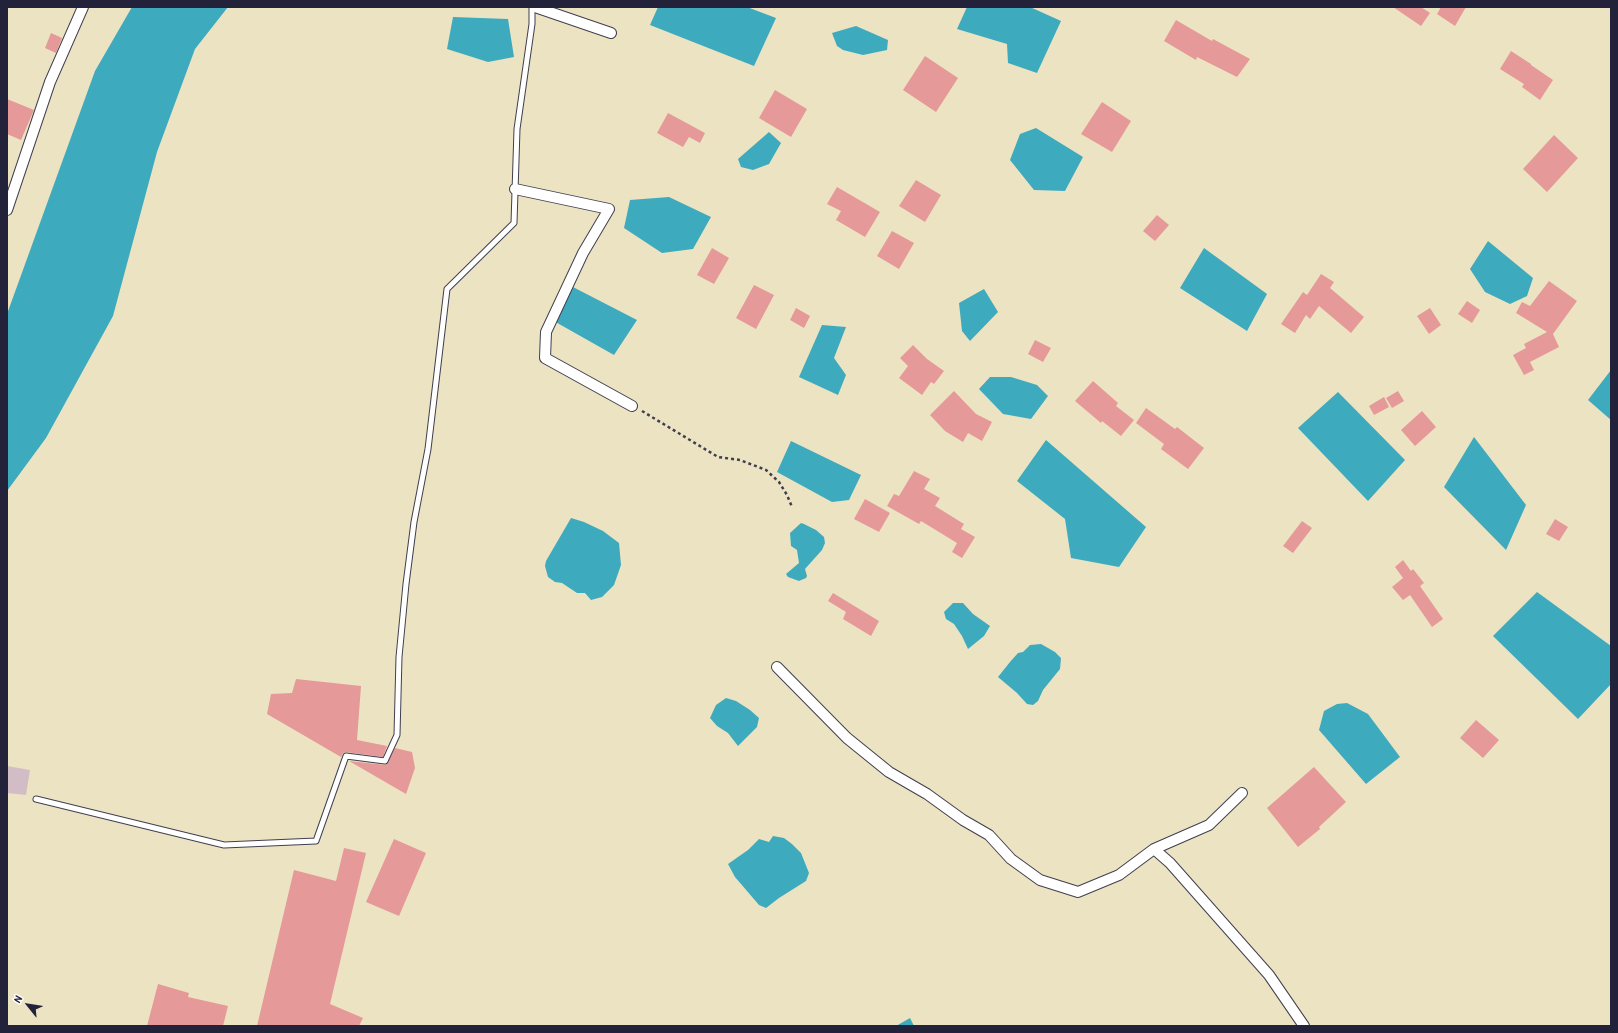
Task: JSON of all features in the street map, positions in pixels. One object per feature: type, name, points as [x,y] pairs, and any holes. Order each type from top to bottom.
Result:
[{"type":"street","points":[[7,210],[50,82],[83,7]]},
{"type":"street","points":[[534,7],[610,34]]},
{"type":"street","points":[[515,189],[609,209],[583,253],[546,332],[545,358],[632,406]]},
{"type":"street","points":[[777,667],[847,738],[889,772],[927,794],[963,820],[989,836],[1012,858],[1040,880],[1078,892],[1119,875],[1154,849],[1209,824],[1242,793]]},
{"type":"street","points":[[1154,849],[1170,863],[1269,975],[1304,1026]]},
{"type":"lane","points":[[36,799],[224,845],[316,841],[346,756],[386,761],[397,735],[399,657],[406,584],[414,522],[428,449],[447,289],[514,223],[518,129],[534,7]]},
{"type":"path","points":[[632,406],[648,414],[718,457],[740,460],[766,470],[779,482],[792,507]]},
{"type":"shaded area","points":[[7,766],[30,770],[26,795],[7,793]]},
{"type":"water","points":[[132,7],[228,7],[195,49],[157,152],[113,316],[46,438],[7,491],[7,314],[95,71]]},
{"type":"water","points":[[658,7],[747,7],[776,18],[754,66],[650,25]]},
{"type":"water","points":[[967,7],[1030,7],[1061,21],[1037,73],[1008,63],[1007,44],[957,29]]},
{"type":"water","points":[[453,17],[508,19],[514,57],[488,62],[447,49]]},
{"type":"water","points":[[856,26],[888,40],[887,50],[863,55],[843,50],[837,46],[832,33]]},
{"type":"water","points":[[1036,128],[1083,157],[1065,191],[1034,190],[1010,160],[1020,134]]},
{"type":"water","points":[[769,132],[781,143],[769,164],[753,170],[741,167],[738,159]]},
{"type":"water","points":[[669,197],[711,217],[693,249],[662,253],[624,228],[630,200]]},
{"type":"water","points":[[1488,241],[1533,278],[1527,296],[1510,304],[1485,292],[1470,269]]},
{"type":"water","points":[[1204,248],[1267,294],[1247,331],[1180,288]]},
{"type":"water","points":[[569,285],[637,320],[614,355],[552,320]]},
{"type":"water","points":[[984,289],[998,312],[970,341],[962,331],[959,303]]},
{"type":"water","points":[[822,325],[846,327],[834,358],[846,375],[838,395],[799,377]]},
{"type":"water","points":[[1611,370],[1611,420],[1588,400]]},
{"type":"water","points":[[990,377],[1011,377],[1037,385],[1048,396],[1031,419],[1003,414],[979,389]]},
{"type":"water","points":[[1338,392],[1405,460],[1368,501],[1298,428]]},
{"type":"water","points":[[1474,437],[1526,505],[1506,550],[1444,487]]},
{"type":"water","points":[[1046,440],[1146,527],[1119,567],[1071,558],[1065,519],[1017,481]]},
{"type":"water","points":[[791,441],[861,475],[849,500],[832,502],[777,472]]},
{"type":"water","points":[[571,518],[603,531],[619,543],[621,565],[614,585],[602,597],[591,600],[585,593],[577,593],[562,583],[555,582],[548,577],[545,566],[546,561]]},
{"type":"water","points":[[801,523],[816,530],[824,537],[825,543],[822,550],[805,569],[807,576],[806,578],[799,581],[788,577],[786,574],[799,563],[797,550],[791,546],[790,533]]},
{"type":"water","points":[[1537,592],[1611,646],[1611,684],[1578,719],[1493,636]]},
{"type":"water","points":[[953,603],[963,603],[973,614],[990,626],[984,636],[968,649],[954,624],[946,619],[944,612]]},
{"type":"water","points":[[1041,644],[1055,652],[1061,658],[1060,669],[1043,690],[1038,701],[1033,705],[1027,704],[1017,693],[998,677],[1018,653],[1023,652],[1030,645]]},
{"type":"water","points":[[726,698],[736,701],[759,718],[757,727],[738,746],[728,733],[717,726],[710,718],[716,705]]},
{"type":"water","points":[[1347,703],[1368,714],[1400,757],[1366,784],[1319,730],[1324,711],[1337,704]]},
{"type":"water","points":[[773,836],[784,838],[801,853],[809,873],[806,881],[766,908],[759,905],[735,877],[728,864],[748,850],[759,839],[769,842]]},
{"type":"water","points":[[910,1018],[914,1026],[896,1026]]},
{"type":"building","points":[[1393,7],[1421,7],[1430,13],[1421,26]]},
{"type":"building","points":[[1441,7],[1466,7],[1455,26],[1437,14]]},
{"type":"building","points":[[1176,20],[1212,41],[1213,39],[1250,59],[1237,77],[1197,57],[1196,60],[1164,41]]},
{"type":"building","points":[[51,33],[62,38],[56,53],[45,48]]},
{"type":"building","points":[[1511,51],[1553,80],[1540,100],[1522,87],[1524,84],[1500,69]]},
{"type":"building","points":[[925,56],[958,78],[936,112],[903,90]]},
{"type":"building","points":[[775,90],[807,109],[791,137],[759,118]]},
{"type":"building","points":[[7,99],[34,110],[21,140],[7,134]]},
{"type":"building","points":[[1102,102],[1131,121],[1112,152],[1081,134]]},
{"type":"building","points":[[668,113],[705,133],[700,143],[689,137],[683,147],[657,133]]},
{"type":"building","points":[[1554,135],[1578,158],[1547,192],[1523,169]]},
{"type":"building","points":[[916,180],[941,195],[925,222],[899,206]]},
{"type":"building","points":[[837,187],[880,212],[865,237],[836,220],[841,211],[827,204]]},
{"type":"building","points":[[1157,215],[1169,225],[1155,241],[1143,231]]},
{"type":"building","points":[[892,231],[914,243],[899,269],[877,256]]},
{"type":"building","points":[[712,248],[729,258],[714,284],[697,275]]},
{"type":"building","points":[[1321,274],[1334,282],[1330,288],[1364,317],[1351,333],[1319,306],[1310,319],[1306,315],[1295,333],[1281,324],[1303,292],[1307,295]]},
{"type":"building","points":[[1549,281],[1577,301],[1553,334],[1559,347],[1530,362],[1534,370],[1524,375],[1513,355],[1526,348],[1524,344],[1547,332],[1516,313],[1522,302],[1530,306]]},
{"type":"building","points":[[754,285],[774,295],[756,329],[736,318]]},
{"type":"building","points":[[1467,301],[1480,310],[1472,323],[1458,314]]},
{"type":"building","points":[[796,308],[810,316],[804,328],[790,320]]},
{"type":"building","points":[[1430,308],[1441,325],[1429,334],[1417,316]]},
{"type":"building","points":[[1035,340],[1051,348],[1043,362],[1028,354]]},
{"type":"building","points":[[913,345],[927,359],[944,371],[934,384],[931,382],[922,395],[899,378],[908,366],[900,358]]},
{"type":"building","points":[[1093,381],[1118,403],[1116,406],[1134,420],[1121,436],[1102,421],[1101,423],[1075,401]]},
{"type":"building","points":[[954,391],[976,414],[992,422],[982,441],[968,433],[963,442],[945,431],[930,415]]},
{"type":"building","points":[[1398,391],[1404,401],[1392,408],[1386,398]]},
{"type":"building","points":[[1384,397],[1389,407],[1374,415],[1369,406]]},
{"type":"building","points":[[1146,408],[1175,429],[1177,427],[1204,448],[1188,469],[1161,449],[1164,444],[1136,423]]},
{"type":"building","points":[[1422,411],[1436,427],[1415,446],[1401,430]]},
{"type":"building","points":[[914,471],[930,479],[924,489],[940,498],[935,506],[964,524],[961,529],[975,537],[962,558],[952,552],[957,543],[921,521],[919,524],[887,506],[894,494],[899,496]]},
{"type":"building","points":[[865,499],[890,513],[879,532],[854,519]]},
{"type":"building","points":[[1555,519],[1568,527],[1559,541],[1546,534]]},
{"type":"building","points":[[1302,521],[1312,528],[1293,553],[1283,546]]},
{"type":"building","points":[[1403,560],[1411,571],[1413,569],[1424,583],[1420,586],[1443,619],[1432,627],[1410,595],[1403,600],[1392,587],[1403,578],[1395,567]]},
{"type":"building","points":[[833,593],[879,621],[871,636],[843,619],[846,612],[828,601]]},
{"type":"building","points":[[296,679],[361,686],[357,740],[387,746],[383,757],[346,752],[343,753],[341,757],[267,714],[271,694],[292,693]]},
{"type":"building","points":[[1476,720],[1499,740],[1483,758],[1460,738]]},
{"type":"building","points":[[395,748],[412,752],[415,768],[406,794],[349,761],[386,765]]},
{"type":"building","points":[[1314,767],[1346,802],[1319,827],[1320,829],[1298,847],[1267,808]]},
{"type":"building","points":[[394,839],[426,853],[399,916],[366,902]]},
{"type":"building","points":[[344,848],[366,853],[330,1004],[363,1018],[359,1026],[257,1026],[294,870],[336,881]]},
{"type":"building","points":[[158,984],[189,993],[188,997],[228,1006],[223,1026],[147,1026]]}]
